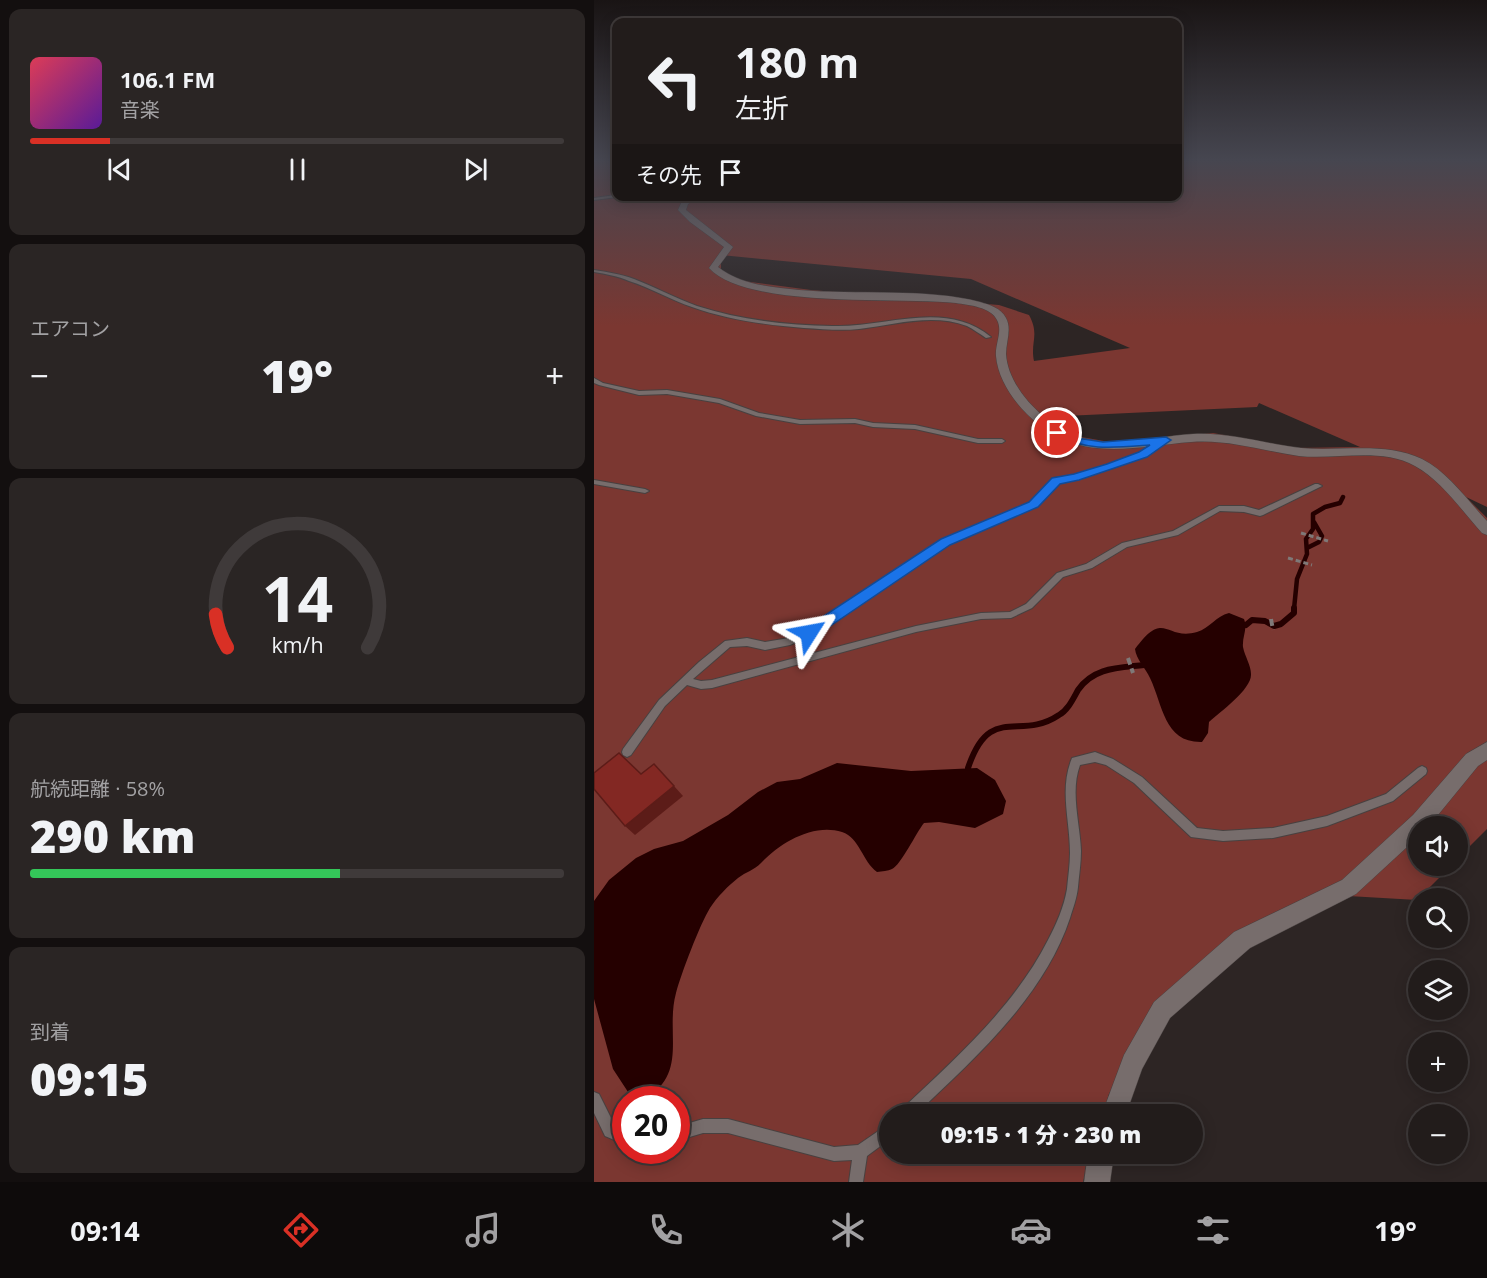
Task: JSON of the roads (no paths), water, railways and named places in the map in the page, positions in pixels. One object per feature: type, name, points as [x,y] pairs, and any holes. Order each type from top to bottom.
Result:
[{"type":"street","points":[[687,216],[693,223],[729,246],[713,268],[720,276],[734,282],[787,292],[943,299],[993,309],[1000,314],[1004,326],[1001,345],[1002,360],[1024,404],[1057,433],[1075,441],[1103,446],[1206,437],[1294,452],[1399,453],[1422,464],[1432,472],[1487,530]]},
{"type":"street","points":[[1118,1104],[1132,1063],[1162,1010],[1242,940],[1349,887],[1420,822],[1472,760],[1487,750]]},
{"type":"street","points":[[1097,1182],[1100,1164]]},
{"type":"lane","points":[[594,271],[628,278],[706,310],[775,324],[851,328],[940,318],[971,326],[988,337]]},
{"type":"lane","points":[[594,380],[601,384],[639,393],[667,392],[720,401],[758,415],[800,422],[855,421],[873,425],[915,427],[978,441],[1002,441]]},
{"type":"lane","points":[[627,752],[662,703],[728,644],[747,642],[765,646],[790,641],[809,633],[945,542],[1034,504],[1056,480],[1075,478],[1111,466],[1143,454],[1166,440]]},
{"type":"lane","points":[[594,483],[645,491]]},
{"type":"lane","points":[[687,681],[701,685],[712,684],[916,629],[981,616],[1011,615],[1029,606],[1060,575],[1089,566],[1125,545],[1175,533],[1219,508],[1237,508],[1260,513],[1318,486]]},
{"type":"lane","points":[[917,1104],[998,1022],[1038,971],[1059,930],[1071,897],[1076,860],[1071,769],[1076,761],[1095,757],[1109,762],[1138,780],[1195,833],[1223,836],[1273,833],[1328,821],[1389,798],[1422,771]]},
{"type":"lane","points":[[594,1099],[612,1132]]},
{"type":"lane","points":[[690,1130],[703,1126],[728,1126],[834,1154],[860,1152],[879,1138]]},
{"type":"lane","points":[[856,1182],[860,1152]]},
{"type":"waterway","points":[[1294,609],[1297,579],[1307,554],[1306,539],[1313,529],[1313,514],[1325,507],[1340,503],[1343,497]]},
{"type":"waterway","points":[[1307,548],[1319,542],[1322,536],[1314,522]]},
{"type":"waterway","points":[[1246,625],[1252,620],[1265,621],[1274,626],[1281,624],[1294,613],[1294,609]]},
{"type":"waterway","points":[[968,768],[977,748],[986,736],[996,729],[1045,722],[1065,710],[1084,682],[1092,677],[1116,668],[1144,665]]}]
